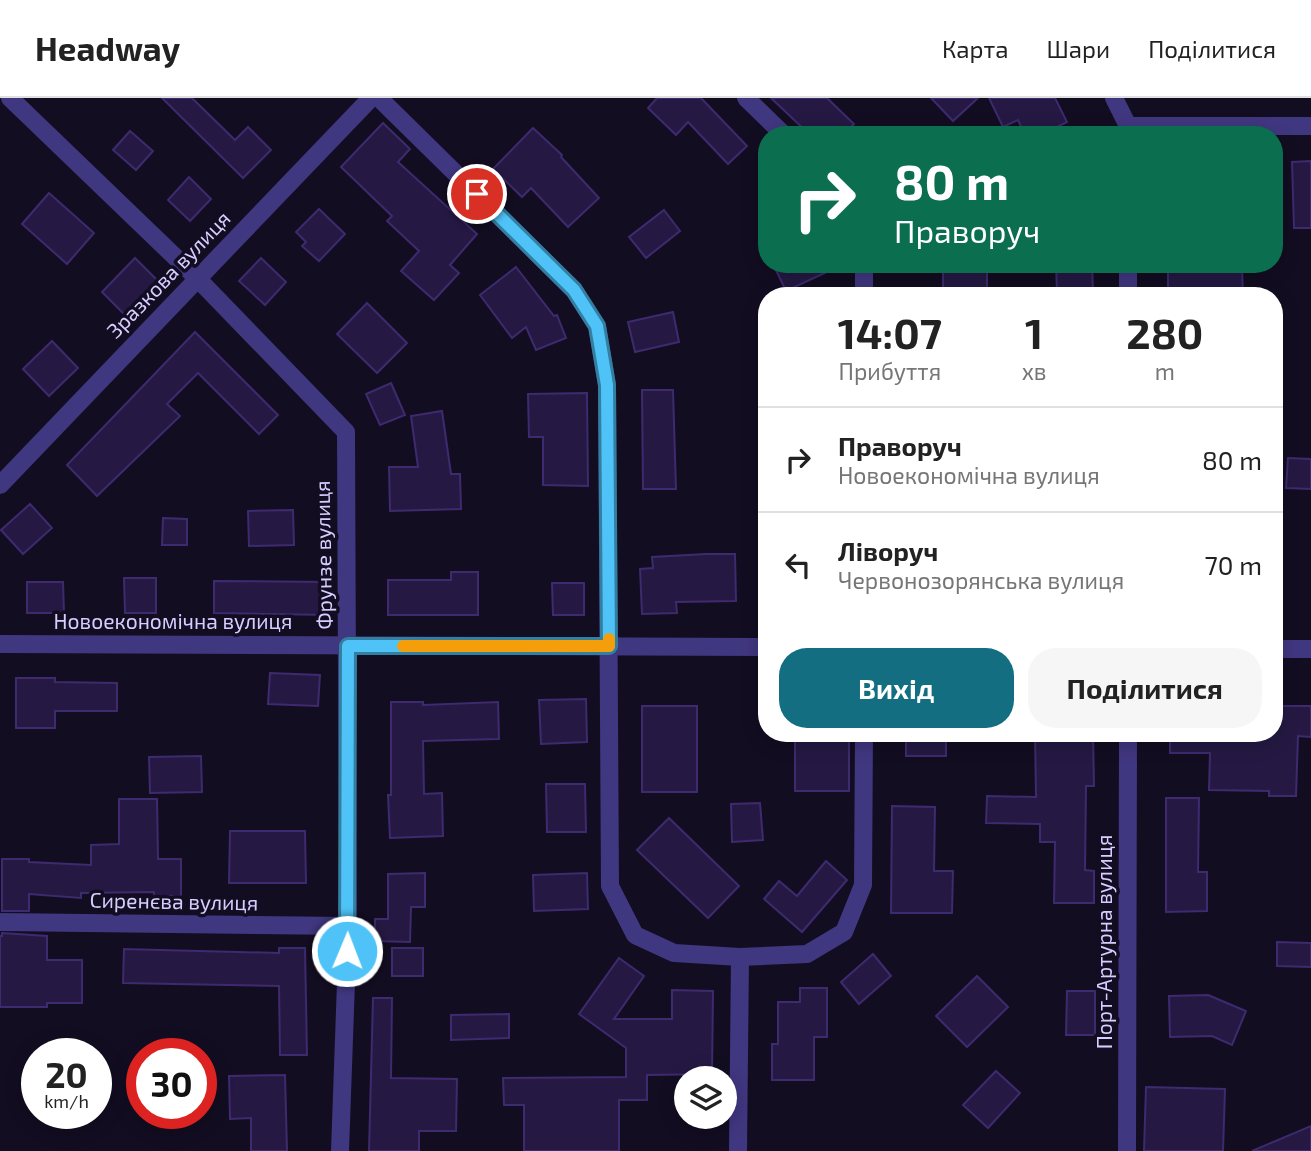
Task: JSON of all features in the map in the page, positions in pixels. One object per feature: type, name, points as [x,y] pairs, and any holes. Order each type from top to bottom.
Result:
[{"type":"street","name":"Фрунзе вулиця","points":[[9,98],[197,278],[346,432],[348,926],[340,1151]]},
{"type":"street","name":"Зразкова вулиця","points":[[0,485],[371,98]]},
{"type":"street","points":[[379,98],[574,290],[597,326],[607,385],[610,886],[635,935],[674,953],[740,957],[807,954],[844,932],[863,885],[864,742]]},
{"type":"street","points":[[746,98],[775,126]]},
{"type":"street","points":[[1114,98],[1126,126]]},
{"type":"street","points":[[1283,127],[1311,126]]},
{"type":"street","name":"Новоекономічна вулиця","points":[[0,644],[758,647]]},
{"type":"street","points":[[1283,649],[1311,649]]},
{"type":"street","name":"Порт-Артурна вулиця","points":[[1127,1151],[1128,742]]},
{"type":"street","name":"Сиренєва вулиця","points":[[0,922],[348,926]]},
{"type":"street","points":[[738,1151],[740,957]]},
{"type":"building","points":[[162,98],[192,98],[235,140],[248,127],[271,150],[243,178]]},
{"type":"building","points":[[657,98],[701,98],[747,146],[728,164],[688,122],[676,135],[648,108]]},
{"type":"building","points":[[771,98],[827,98],[854,124],[852,126],[801,126]]},
{"type":"building","points":[[931,98],[978,98],[953,121]]},
{"type":"building","points":[[989,98],[1055,98],[1067,122],[1059,126],[1021,126],[1018,120],[1003,126]]},
{"type":"building","points":[[383,123],[410,149],[398,162],[477,234],[450,265],[459,273],[434,300],[401,271],[419,251],[387,221],[392,216],[341,167]]},
{"type":"building","points":[[533,128],[562,155],[599,198],[568,227],[531,188],[522,197],[493,169]]},
{"type":"building","points":[[130,131],[153,151],[136,170],[113,150]]},
{"type":"building","points":[[1311,161],[1311,228],[1294,228],[1292,162]]},
{"type":"building","points":[[189,177],[211,199],[190,221],[168,200]]},
{"type":"building","points":[[49,193],[94,233],[67,264],[22,224]]},
{"type":"building","points":[[319,209],[345,234],[319,261],[302,246],[306,242],[296,232]]},
{"type":"building","points":[[664,210],[680,231],[646,258],[629,237]]},
{"type":"building","points":[[135,258],[159,282],[125,315],[102,292]]},
{"type":"building","points":[[261,258],[286,282],[265,305],[239,281]]},
{"type":"building","points":[[516,267],[554,316],[557,315],[566,338],[536,350],[526,327],[512,338],[480,295]]},
{"type":"building","points":[[777,273],[825,273],[795,287],[784,287]]},
{"type":"building","points":[[943,273],[987,273],[987,287],[943,287]]},
{"type":"building","points":[[1056,273],[1092,273],[1093,287],[1057,287]]},
{"type":"building","points":[[1168,273],[1242,273],[1243,287],[1168,287]]},
{"type":"building","points":[[367,303],[407,343],[377,373],[337,334]]},
{"type":"building","points":[[673,312],[679,342],[635,352],[628,322]]},
{"type":"building","points":[[195,332],[278,415],[259,434],[198,373],[167,404],[180,416],[97,496],[67,465]]},
{"type":"building","points":[[52,341],[78,368],[49,396],[23,369]]},
{"type":"building","points":[[391,383],[405,415],[380,425],[366,394]]},
{"type":"building","points":[[642,390],[673,390],[676,489],[643,489]]},
{"type":"building","points":[[587,393],[588,486],[543,485],[543,437],[529,437],[528,394]]},
{"type":"building","points":[[442,411],[451,474],[460,474],[461,509],[390,511],[389,467],[418,467],[411,416]]},
{"type":"building","points":[[1288,458],[1311,459],[1311,489],[1286,488]]},
{"type":"building","points":[[30,504],[52,528],[23,554],[1,530]]},
{"type":"building","points":[[293,510],[294,545],[249,546],[248,511]]},
{"type":"building","points":[[163,518],[187,519],[187,545],[162,545]]},
{"type":"building","points":[[735,554],[736,601],[676,602],[677,613],[642,614],[640,569],[653,568],[652,557]]},
{"type":"building","points":[[451,572],[478,572],[478,615],[388,615],[388,580],[451,580]]},
{"type":"building","points":[[124,578],[156,578],[156,613],[125,613]]},
{"type":"building","points":[[214,581],[329,582],[329,615],[214,613]]},
{"type":"building","points":[[27,582],[63,582],[64,613],[27,613]]},
{"type":"building","points":[[552,583],[584,583],[584,615],[553,615]]},
{"type":"building","points":[[270,673],[320,675],[318,706],[268,704]]},
{"type":"building","points":[[16,678],[117,683],[117,711],[55,711],[55,728],[16,728]]},
{"type":"building","points":[[586,699],[587,742],[541,744],[539,700]]},
{"type":"building","points":[[391,702],[423,702],[423,705],[498,702],[499,739],[423,741],[424,794],[442,793],[443,836],[390,838],[388,795],[391,795]]},
{"type":"building","points":[[642,706],[697,706],[697,792],[642,792]]},
{"type":"building","points":[[1283,706],[1311,706],[1311,737],[1298,736],[1296,796],[1269,796],[1269,791],[1209,790],[1210,753],[1170,753],[1170,742],[1283,742]]},
{"type":"building","points":[[795,742],[849,742],[849,791],[795,791]]},
{"type":"building","points":[[906,742],[946,742],[946,756],[906,756]]},
{"type":"building","points":[[1035,742],[1093,742],[1094,786],[1086,786],[1085,870],[1094,871],[1094,903],[1054,903],[1055,842],[1040,842],[1040,824],[986,823],[987,796],[1036,797]]},
{"type":"building","points":[[201,756],[202,792],[150,793],[149,757]]},
{"type":"building","points":[[546,784],[585,784],[586,832],[547,832]]},
{"type":"building","points":[[1166,798],[1199,798],[1198,872],[1207,872],[1207,911],[1166,912]]},
{"type":"building","points":[[119,799],[157,799],[158,859],[181,859],[181,896],[154,896],[154,892],[81,893],[81,898],[29,894],[29,911],[2,911],[2,859],[91,865],[91,845],[119,844]]},
{"type":"building","points":[[760,803],[763,840],[732,842],[731,804]]},
{"type":"building","points":[[892,806],[935,807],[934,871],[953,871],[952,913],[891,913]]},
{"type":"building","points":[[669,818],[739,886],[708,918],[637,850]]},
{"type":"building","points":[[230,831],[305,831],[306,883],[229,883]]},
{"type":"building","points":[[826,861],[847,880],[802,932],[764,899],[779,881],[797,896]]},
{"type":"building","points":[[425,873],[425,907],[411,907],[410,942],[375,941],[375,919],[388,919],[388,874]]},
{"type":"building","points":[[587,873],[588,909],[534,911],[533,875]]},
{"type":"building","points":[[2,933],[47,936],[47,960],[82,960],[82,1003],[47,1003],[47,1007],[0,1007]]},
{"type":"building","points":[[1277,942],[1311,943],[1311,967],[1277,966]]},
{"type":"building","points":[[279,948],[305,948],[307,1055],[280,1055],[279,986],[123,983],[124,949],[279,953]]},
{"type":"building","points":[[392,948],[423,948],[423,976],[392,976]]},
{"type":"building","points":[[873,954],[891,976],[859,1004],[841,982]]},
{"type":"building","points":[[619,958],[644,976],[614,1019],[672,1019],[672,990],[713,991],[712,1066],[674,1066],[674,1075],[647,1075],[647,1100],[619,1100],[619,1151],[524,1151],[524,1105],[504,1105],[503,1078],[626,1077],[626,1048],[579,1014]]},
{"type":"building","points":[[977,976],[1008,1007],[967,1047],[936,1016]]},
{"type":"building","points":[[800,988],[827,988],[827,1037],[814,1037],[814,1080],[772,1080],[772,1044],[778,1044],[778,1002],[800,1002]]},
{"type":"building","points":[[1067,991],[1095,991],[1095,1035],[1066,1035]]},
{"type":"building","points":[[1208,995],[1246,1011],[1232,1045],[1212,1036],[1170,1037],[1169,996]]},
{"type":"building","points":[[373,998],[392,998],[391,1078],[457,1079],[456,1131],[419,1131],[419,1151],[369,1151]]},
{"type":"building","points":[[509,1014],[509,1038],[451,1040],[451,1015]]},
{"type":"building","points":[[996,1071],[1020,1093],[988,1128],[963,1105]]},
{"type":"building","points":[[285,1075],[287,1151],[251,1151],[251,1118],[230,1119],[229,1076]]},
{"type":"building","points":[[1146,1087],[1225,1089],[1223,1151],[1144,1151]]},
{"type":"building","points":[[1311,1126],[1311,1151],[1252,1151]]},
{"type":"slow traffic","points":[[403,646],[609,646],[609,639]]},
{"type":"route","points":[[347,951],[348,646],[609,646],[607,385],[597,326],[574,290],[477,194]]}]
